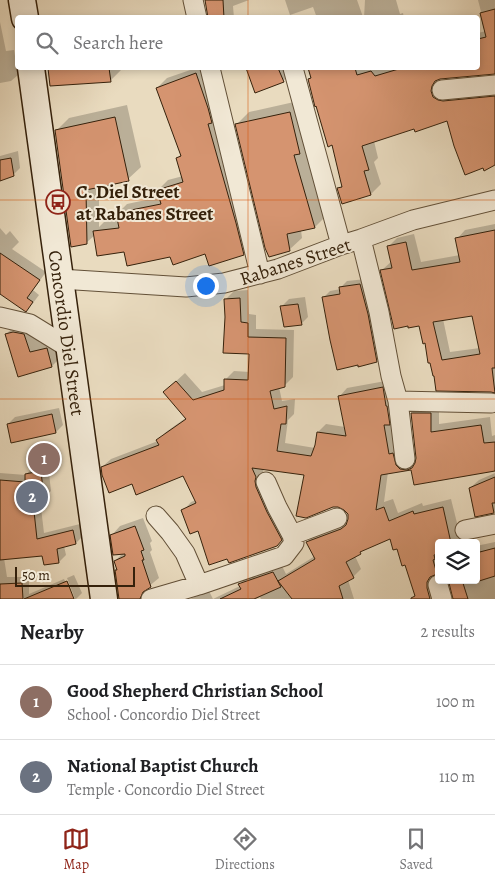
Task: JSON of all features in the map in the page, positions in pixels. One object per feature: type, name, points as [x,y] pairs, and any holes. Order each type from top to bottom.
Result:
[{"type":"main road","points":[[22,0],[24,15]]},
{"type":"main road","name":"Concordio Diel Street","points":[[31,70],[104,599]]},
{"type":"street","points":[[193,0],[196,15]]},
{"type":"street","points":[[210,70],[260,274]]},
{"type":"street","points":[[294,70],[341,245]]},
{"type":"street","points":[[442,90],[495,85]]},
{"type":"street","name":"Rabanes Street","points":[[60,279],[186,287],[224,283],[278,269],[413,220],[495,200]]},
{"type":"street","points":[[361,239],[398,401],[405,459]]},
{"type":"street","points":[[0,317],[30,324],[69,348]]},
{"type":"street","points":[[398,401],[491,403]]},
{"type":"street","points":[[151,599],[284,556],[294,543],[292,535],[266,482]]},
{"type":"street","points":[[156,516],[185,553],[199,585]]},
{"type":"street","points":[[292,535],[337,518]]},
{"type":"street","points":[[465,530],[495,524]]},
{"type":"building","points":[[205,0],[223,0],[224,15],[208,15]]},
{"type":"building","points":[[495,9],[495,74],[440,79],[435,81],[431,91],[433,97],[443,101],[495,96],[495,165],[484,171],[483,168],[465,175],[447,121],[415,132],[414,129],[362,146],[369,170],[364,171],[371,195],[342,204],[337,188],[342,187],[332,145],[328,147],[315,107],[308,79],[311,78],[309,70],[356,70],[357,75],[371,71],[375,76],[395,70],[480,70],[480,38],[486,37],[480,13]]},
{"type":"building","points":[[48,70],[109,70],[111,82],[50,86]]},
{"type":"building","points":[[247,70],[279,70],[284,82],[255,93]]},
{"type":"building","points":[[196,73],[212,123],[208,124],[244,255],[209,266],[205,254],[173,265],[170,257],[127,266],[124,252],[97,256],[93,231],[119,228],[116,213],[161,204],[157,190],[183,182],[176,158],[181,156],[156,88]]},
{"type":"building","points":[[290,112],[300,154],[294,155],[315,228],[287,234],[290,251],[269,257],[265,248],[235,124]]},
{"type":"building","points":[[115,117],[129,181],[86,190],[87,244],[71,247],[55,130]]},
{"type":"building","points":[[11,158],[14,176],[0,181],[0,160]]},
{"type":"building","points":[[495,230],[495,368],[492,368],[495,393],[436,391],[434,376],[430,363],[428,363],[425,343],[423,344],[419,326],[394,329],[380,270],[392,268],[387,246],[406,242],[412,270],[460,262],[455,238]],"holes":[[[472,316],[480,354],[442,360],[433,322]]]},
{"type":"building","points":[[0,253],[40,280],[27,298],[33,302],[26,312],[0,294]]},
{"type":"building","points":[[360,284],[377,362],[337,370],[322,297],[340,294],[339,287]]},
{"type":"building","points":[[240,298],[241,322],[248,323],[248,337],[286,338],[285,387],[270,391],[274,409],[287,406],[286,424],[281,424],[277,451],[311,456],[317,432],[346,436],[338,396],[383,387],[390,425],[384,425],[389,454],[393,453],[396,465],[400,469],[407,470],[412,468],[416,458],[411,413],[431,413],[431,432],[481,425],[484,443],[495,442],[495,471],[414,485],[411,470],[381,475],[376,510],[384,507],[389,521],[413,511],[414,514],[443,507],[450,539],[435,539],[435,559],[433,560],[435,575],[430,577],[427,582],[430,599],[411,599],[415,596],[405,565],[402,566],[397,549],[393,550],[390,539],[360,552],[361,554],[346,562],[354,578],[339,586],[343,599],[292,599],[278,581],[315,559],[306,542],[341,529],[346,525],[348,519],[348,514],[338,507],[333,507],[306,518],[296,516],[304,475],[252,468],[256,477],[256,487],[282,540],[277,546],[229,563],[227,559],[209,565],[198,531],[190,534],[181,510],[196,503],[183,476],[136,495],[132,484],[109,493],[101,467],[159,445],[156,440],[186,419],[163,392],[176,381],[193,400],[224,390],[224,379],[248,380],[249,354],[223,353],[224,299]]},
{"type":"building","points":[[298,304],[302,325],[284,327],[280,306]]},
{"type":"building","points":[[13,332],[24,334],[30,352],[47,348],[52,367],[18,377],[5,334]]},
{"type":"building","points":[[52,414],[56,433],[11,443],[7,424]]},
{"type":"building","points":[[41,471],[44,499],[33,502],[37,539],[73,530],[76,544],[57,549],[59,563],[44,565],[42,556],[0,560],[0,480],[25,482],[25,474]]},
{"type":"building","points":[[495,477],[495,503],[492,503],[494,513],[475,517],[469,488]]},
{"type":"building","points":[[135,526],[144,550],[141,551],[144,560],[142,560],[151,587],[143,592],[140,599],[119,599],[115,570],[117,570],[114,561],[125,556],[125,554],[113,555],[110,535]]},
{"type":"building","points":[[495,548],[495,576],[480,581],[480,552]]},
{"type":"building","points":[[273,572],[281,587],[254,599],[220,599],[241,589],[238,584]]},
{"type":"building","points":[[67,581],[74,599],[24,599],[55,586]]},
{"type":"building","points":[[22,583],[23,599],[0,599],[0,584]]},
{"type":"building","points":[[449,584],[463,584],[468,599],[453,599]]},
{"type":"place","name":"C. Diel Street at Rabanes Street","points":[[58,202]]},
{"type":"place","name":"Good Shepherd Christian School","points":[[44,459]]},
{"type":"place","name":"National Baptist Church","points":[[32,497]]}]
